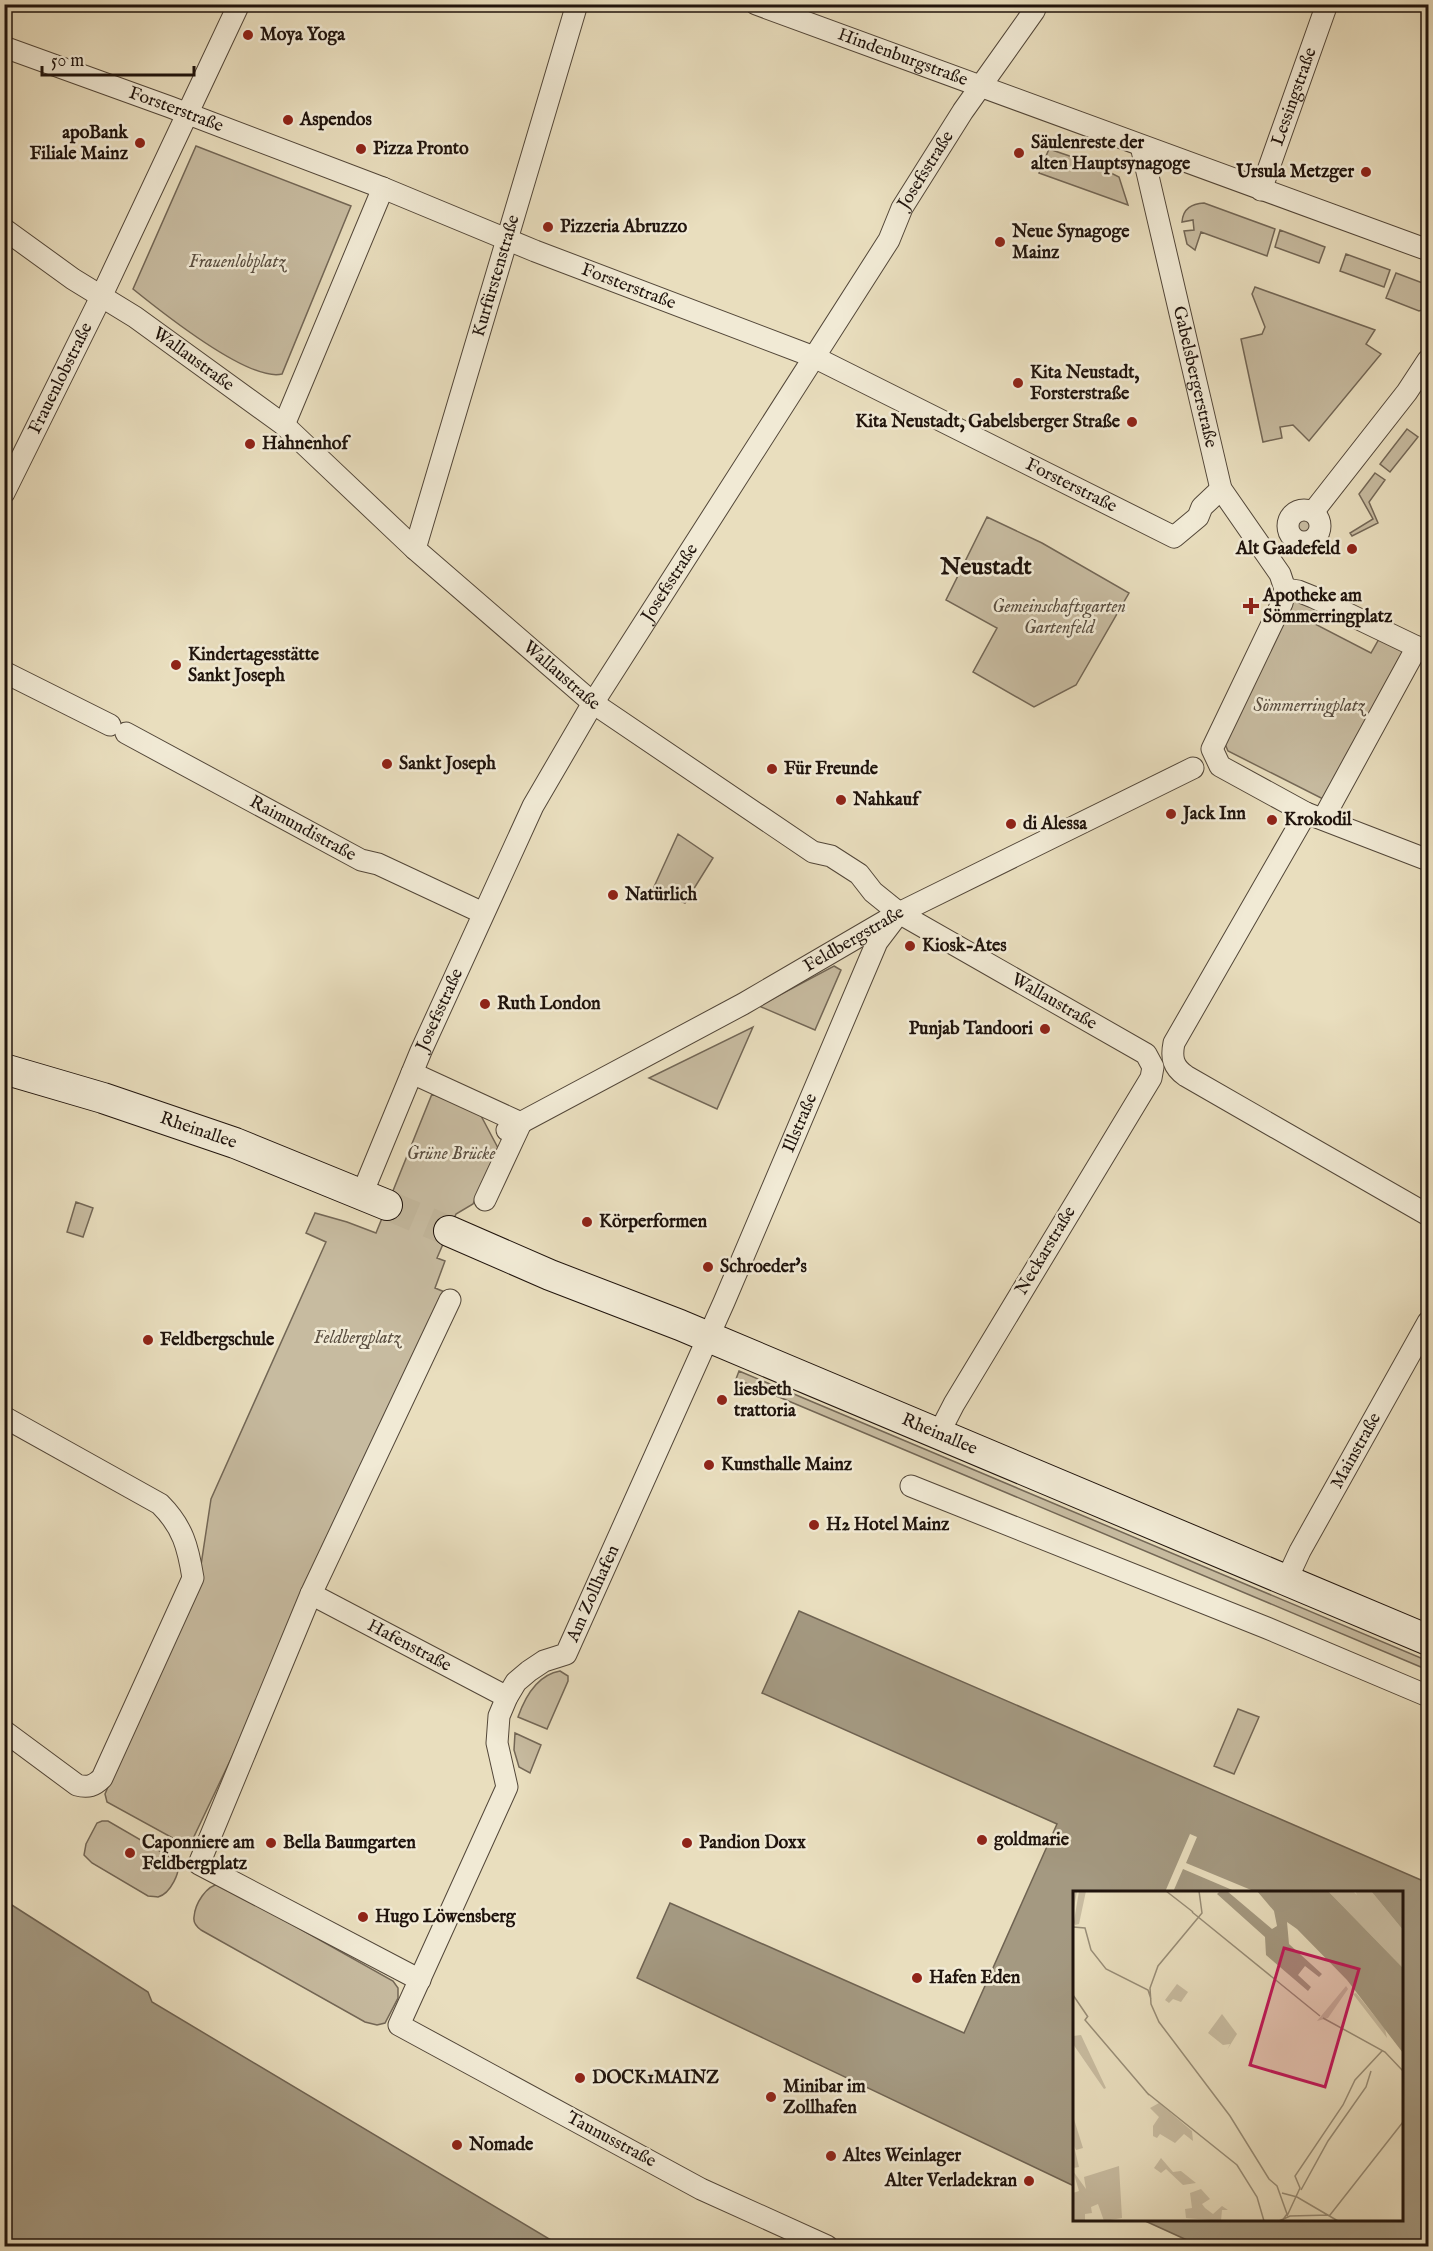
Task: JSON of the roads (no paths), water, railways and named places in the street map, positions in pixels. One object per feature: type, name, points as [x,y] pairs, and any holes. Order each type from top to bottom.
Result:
[{"type":"main road","name":"Rheinallee","points":[[4,1069],[103,1098],[235,1143],[375,1199]]},
{"type":"main road","name":"Rheinallee","points":[[449,1231],[550,1275],[708,1337],[1428,1640]]},
{"type":"street","points":[[101,297],[239,4]]},
{"type":"street","name":"Kurfürstenstraße","points":[[415,549],[577,4]]},
{"type":"street","name":"Hindenburgstraße","points":[[756,4],[981,85],[1141,146]]},
{"type":"street","name":"Josefsstraße","points":[[375,1199],[412,1073],[532,806],[593,703],[889,240],[902,208],[981,85],[1034,12],[1037,4]]},
{"type":"street","name":"Lessingstraße","points":[[1261,190],[1327,4]]},
{"type":"street","name":"Forsterstraße","points":[[4,47],[188,113],[383,188],[507,241],[814,357],[1174,537],[1198,517],[1202,507],[1221,489]]},
{"type":"street","points":[[1141,146],[1428,250]]},
{"type":"street","name":"Gabelsbergerstraße","points":[[1141,146],[1221,489],[1280,574],[1285,590]]},
{"type":"street","points":[[284,425],[383,188]]},
{"type":"street","name":"Wallaustraße","points":[[4,229],[101,297],[135,317],[284,425],[415,549],[593,703],[813,852],[831,856],[860,874],[873,892],[899,913],[1140,1050],[1150,1060],[1153,1067]]},
{"type":"street","name":"Frauenlobstraße","points":[[4,493],[101,297]]},
{"type":"street","points":[[1313,512],[1407,392],[1428,360]]},
{"type":"street","points":[[1428,860],[1315,816],[1220,766],[1212,750],[1282,603],[1285,590],[1298,591],[1313,597],[1423,649],[1315,816],[1174,1043],[1173,1063],[1186,1076],[1428,1215]]},
{"type":"street","name":"Raimundistraße","points":[[4,672],[118,729],[361,860],[378,864],[483,913]]},
{"type":"street","name":"Feldbergstraße","points":[[514,1126],[743,1004],[899,913],[1193,768]]},
{"type":"street","name":"Illstraße","points":[[708,1337],[877,942],[899,913]]},
{"type":"street","name":"Neckarstraße","points":[[938,1435],[954,1404],[1151,1078],[1153,1067]]},
{"type":"street","points":[[412,1073],[514,1126],[485,1200]]},
{"type":"street","points":[[420,1980],[199,1864],[311,1594],[450,1300]]},
{"type":"street","name":"Mainstraße","points":[[1286,1581],[1300,1551],[1428,1322]]},
{"type":"street","name":"Am Zollhafen","points":[[399,2025],[507,1787],[497,1743],[499,1716],[507,1697],[516,1682],[529,1671],[544,1661],[566,1654],[708,1337]]},
{"type":"street","points":[[4,1417],[160,1504],[175,1519],[180,1530],[189,1556],[193,1578],[102,1778],[91,1786],[77,1785],[4,1731]]},
{"type":"street","points":[[911,1486],[1267,1628],[1428,1696]]},
{"type":"street","name":"Hafenstraße","points":[[311,1594],[507,1697]]},
{"type":"street","name":"Taunusstraße","points":[[399,2025],[701,2189],[827,2247]]},
{"type":"tunnel","points":[[387,1205],[449,1231]]},
{"type":"place","name":"Moya Yoga","points":[[248,35]]},
{"type":"place","name":"Aspendos","points":[[288,120]]},
{"type":"place","name":"apoBank Filiale Mainz","points":[[140,143]]},
{"type":"place","name":"Pizza Pronto","points":[[361,149]]},
{"type":"place","name":"Säulenreste der alten Hauptsynagoge","points":[[1019,153]]},
{"type":"place","name":"Ursula Metzger","points":[[1366,172]]},
{"type":"place","name":"Pizzeria Abruzzo","points":[[548,227]]},
{"type":"place","name":"Neue Synagoge Mainz","points":[[1000,242]]},
{"type":"place","name":"Kita Neustadt, Forsterstraße","points":[[1018,383]]},
{"type":"place","name":"Kita Neustadt, Gabelsberger Straße","points":[[1132,422]]},
{"type":"place","name":"Hahnenhof","points":[[250,444]]},
{"type":"place","name":"Alt Gaadefeld","points":[[1352,549]]},
{"type":"place","name":"Apotheke am Sömmerringplatz","points":[[1251,606]]},
{"type":"place","name":"Kindertagesstätte Sankt Joseph","points":[[176,665]]},
{"type":"place","name":"Sankt Joseph","points":[[387,764]]},
{"type":"place","name":"Für Freunde","points":[[772,769]]},
{"type":"place","name":"Nahkauf","points":[[841,800]]},
{"type":"place","name":"Jack Inn","points":[[1171,814]]},
{"type":"place","name":"Krokodil","points":[[1272,820]]},
{"type":"place","name":"di Alessa","points":[[1011,824]]},
{"type":"place","name":"Natürlich","points":[[613,895]]},
{"type":"place","name":"Kiosk-Ates","points":[[910,946]]},
{"type":"place","name":"Ruth London","points":[[485,1004]]},
{"type":"place","name":"Punjab Tandoori","points":[[1045,1029]]},
{"type":"place","name":"Körperformen","points":[[587,1222]]},
{"type":"place","name":"Schroeder's","points":[[708,1267]]},
{"type":"place","name":"Feldbergschule","points":[[148,1340]]},
{"type":"place","name":"liesbeth trattoria","points":[[722,1400]]},
{"type":"place","name":"Kunsthalle Mainz","points":[[709,1465]]},
{"type":"place","name":"H2 Hotel Mainz","points":[[814,1525]]},
{"type":"place","name":"goldmarie","points":[[982,1840]]},
{"type":"place","name":"Bella Baumgarten","points":[[271,1843]]},
{"type":"place","name":"Pandion Doxx","points":[[687,1843]]},
{"type":"place","name":"Caponniere am Feldbergplatz","points":[[130,1853]]},
{"type":"place","name":"Hugo Löwensberg","points":[[363,1917]]},
{"type":"place","name":"Hafen Eden","points":[[917,1978]]},
{"type":"place","name":"DOCK1MAINZ","points":[[580,2078]]},
{"type":"place","name":"Minibar im Zollhafen","points":[[771,2097]]},
{"type":"place","name":"Nomade","points":[[457,2145]]},
{"type":"place","name":"Altes Weinlager","points":[[831,2156]]},
{"type":"place","name":"Alter Verladekran","points":[[1029,2181]]},
{"type":"district","name":"Neustadt","points":[[986,567]]},
{"type":"park label","name":"Frauenlobplatz","points":[[237,262]]},
{"type":"park label","name":"Gemeinschaftsgarten Gartenfeld","points":[[1059,617]]},
{"type":"park label","name":"Sömmerringplatz","points":[[1309,706]]},
{"type":"park label","name":"Grüne Brücke","points":[[451,1154]]},
{"type":"park label","name":"Feldbergplatz","points":[[357,1338]]}]
